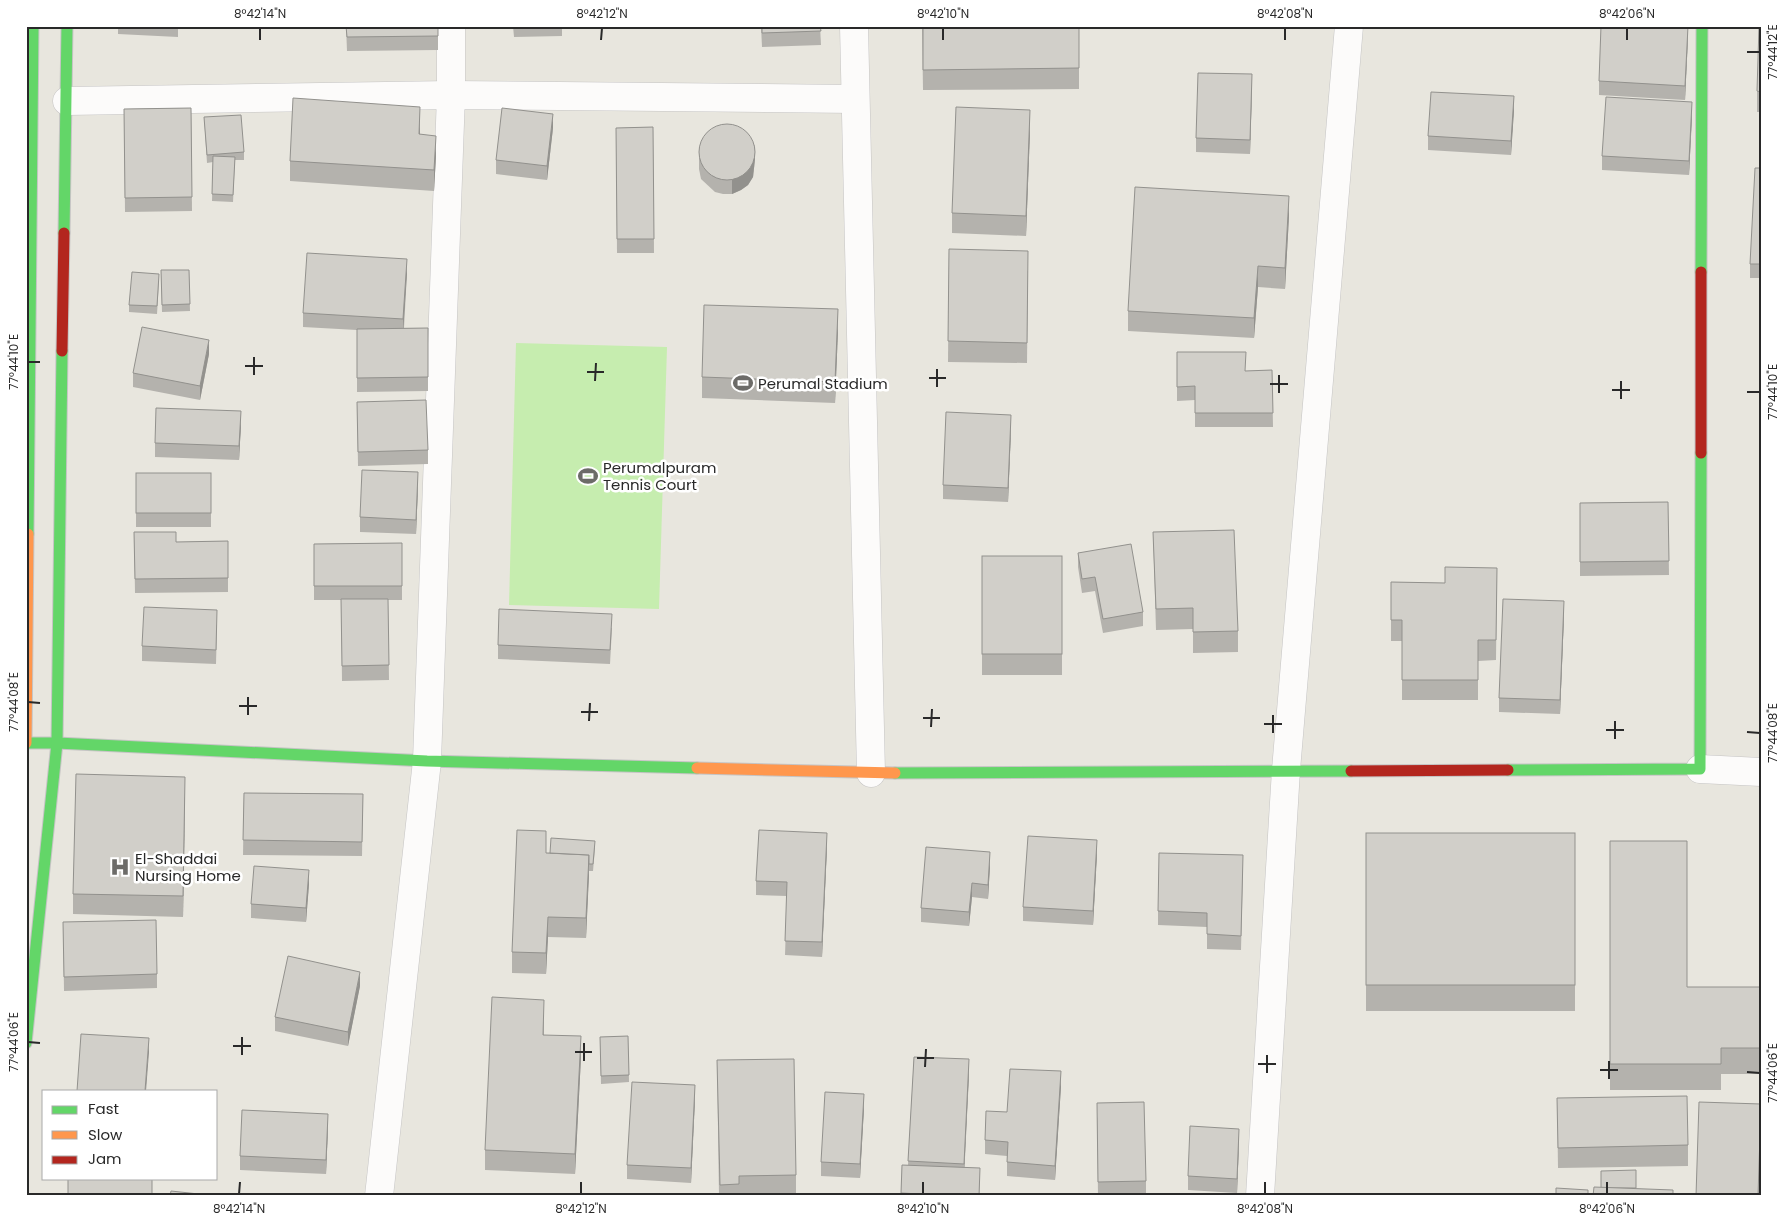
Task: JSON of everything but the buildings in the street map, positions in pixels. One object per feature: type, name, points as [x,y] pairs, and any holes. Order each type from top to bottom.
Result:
[{"type":"street","points":[[34,26],[26,743],[426,761],[871,773],[1700,769],[1761,772]]},
{"type":"street","points":[[26,1043],[57,743],[67,26]]},
{"type":"street","points":[[379,1196],[426,761],[451,95],[451,26]]},
{"type":"street","points":[[854,26],[871,773]]},
{"type":"street","points":[[1260,1196],[1286,770],[1349,26]]},
{"type":"street","points":[[1700,769],[1702,26]]},
{"type":"street","points":[[67,101],[451,95],[855,99]]},
{"type":"green space","name":"Perumalpuram Tennis Court","points":[[516,343],[667,347],[659,609],[509,605]]},
{"type":"traffic: fast","points":[[28,534],[33,26]]},
{"type":"traffic: fast","points":[[64,233],[67,26]]},
{"type":"traffic: fast","points":[[1701,272],[1702,26]]},
{"type":"traffic: fast","points":[[26,1043],[57,743],[62,351]]},
{"type":"traffic: fast","points":[[1508,770],[1700,769],[1701,453]]},
{"type":"traffic: fast","points":[[26,743],[427,761],[697,768]]},
{"type":"traffic: fast","points":[[895,773],[1351,771]]},
{"type":"traffic: slow","points":[[26,743],[28,534]]},
{"type":"traffic: slow","points":[[697,768],[895,773]]},
{"type":"traffic: jam","points":[[62,351],[64,233]]},
{"type":"traffic: jam","points":[[1701,272],[1701,453]]},
{"type":"traffic: jam","points":[[1351,771],[1508,770]]},
{"type":"place","name":"Perumal Stadium","points":[[743,383]]},
{"type":"place","name":"Perumalpuram Tennis Court","points":[[588,476]]},
{"type":"place","name":"El-Shaddai Nursing Home","points":[[120,867]]}]
